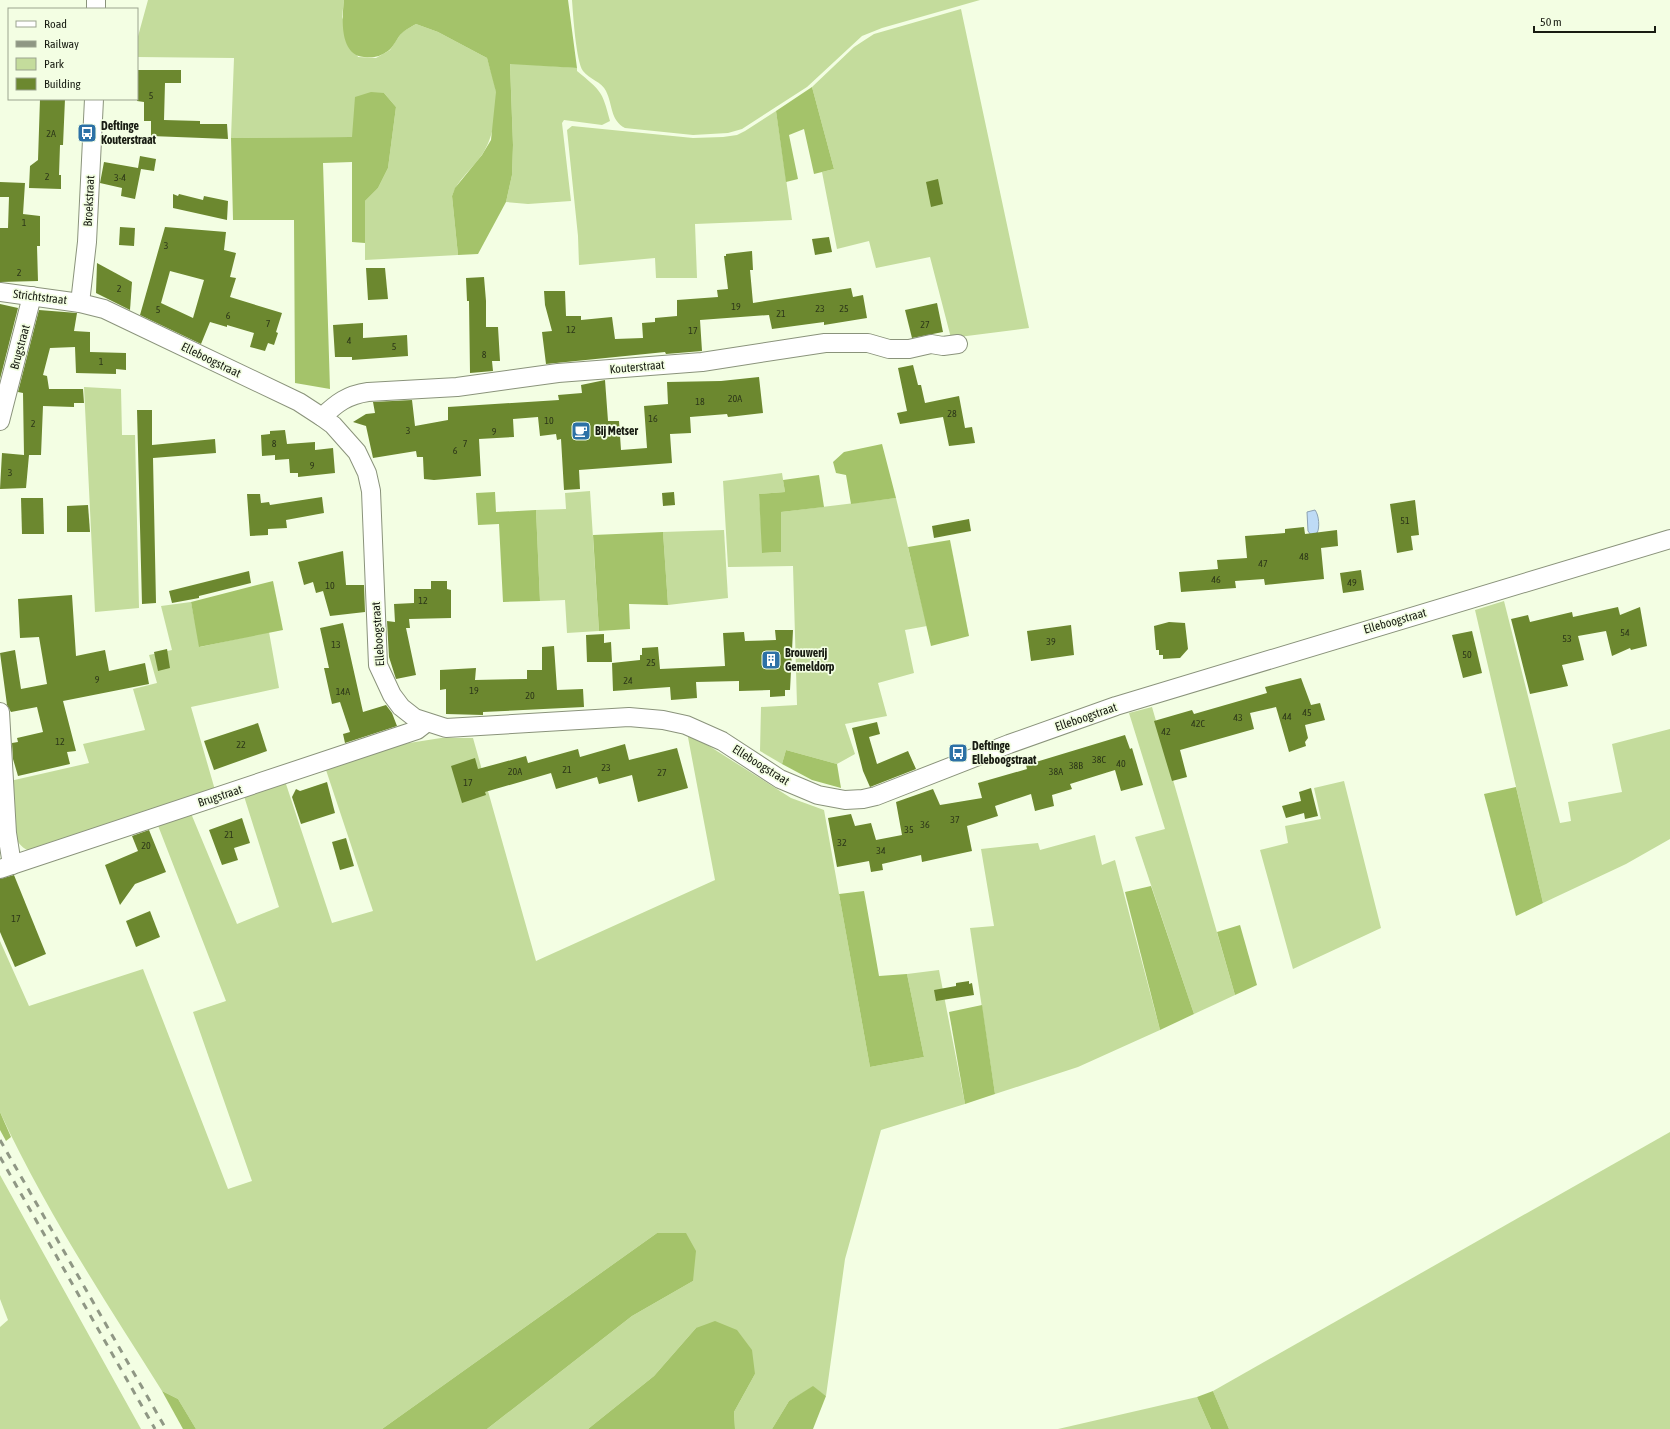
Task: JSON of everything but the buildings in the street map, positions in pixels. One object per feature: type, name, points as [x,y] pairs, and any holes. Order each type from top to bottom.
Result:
[{"type":"street","name":"Broekstraat","points":[[80,303],[87,242],[94,100]]},
{"type":"street","name":"Strichtstraat","points":[[0,292],[80,303]]},
{"type":"street","name":"Brugstraat","points":[[0,421],[32,296]]},
{"type":"street","name":"Elleboogstraat","points":[[80,303],[104,309],[299,402],[333,424],[350,444],[367,473],[373,521],[378,665],[392,695],[401,707],[415,718],[426,723],[446,728],[629,716],[663,720],[686,725],[722,741],[793,786],[834,798],[863,799],[883,793],[1009,744],[1116,706],[1670,539]]},
{"type":"street","name":"Kouterstraat","points":[[322,417],[337,404],[354,394],[368,392],[456,387],[558,372],[702,362],[825,343],[868,343],[889,348],[909,349],[931,344],[943,346],[958,344]]},
{"type":"street","name":"Brugstraat","points":[[0,712],[7,833],[6,867],[417,730],[426,723]]},
{"type":"green space","points":[[148,0],[344,0],[342,17],[358,57],[376,58],[390,50],[402,32],[416,24],[438,32],[487,58],[497,98],[494,125],[485,150],[457,185],[452,196],[458,255],[365,260],[365,201],[378,188],[388,168],[396,107],[384,93],[353,137],[231,138],[234,58],[138,57],[138,36]]},
{"type":"green space","points":[[344,0],[568,0],[577,68],[510,64],[513,145],[512,175],[506,202],[478,254],[458,255],[452,196],[455,188],[482,155],[491,140],[496,92],[487,58],[438,32],[416,24],[403,32],[394,45],[382,55],[376,57],[364,57],[356,55],[350,50],[346,43],[344,34]]},
{"type":"green space","points":[[572,0],[980,0],[882,28],[862,36],[807,87],[742,129],[728,133],[693,135],[625,128],[620,125],[612,112],[606,91],[599,83],[583,71],[581,66],[578,58],[575,37]]},
{"type":"green space","points":[[961,9],[1029,328],[951,338],[930,257],[876,268],[869,241],[837,249],[822,172],[834,169],[812,87],[854,47],[874,34]]},
{"type":"green space","points":[[510,63],[577,68],[577,71],[600,92],[605,103],[610,121],[602,125],[564,120],[562,123],[571,201],[528,204],[506,202],[512,175],[513,145]]},
{"type":"green space","points":[[812,87],[834,169],[814,174],[804,129],[789,135],[798,179],[786,182],[776,111]]},
{"type":"green space","points":[[371,92],[384,93],[396,107],[388,168],[378,188],[365,201],[365,243],[352,242],[352,162],[323,163],[330,389],[295,383],[294,220],[233,220],[231,138],[352,137],[355,97]]},
{"type":"green space","points":[[776,111],[792,220],[695,224],[697,278],[656,278],[655,258],[579,265],[578,236],[567,130],[572,126],[693,138],[723,137],[737,135]]},
{"type":"green space","points":[[84,387],[121,389],[122,435],[135,435],[139,608],[95,612]]},
{"type":"green space","points":[[882,444],[896,498],[851,504],[846,475],[836,473],[833,462],[844,452]]},
{"type":"green space","points":[[782,473],[785,492],[759,494],[763,553],[781,552],[781,512],[896,498],[927,626],[905,630],[914,673],[878,683],[887,716],[845,724],[855,754],[837,764],[786,750],[782,764],[760,751],[761,707],[797,705],[793,566],[728,567],[723,481]]},
{"type":"green space","points":[[819,475],[824,507],[781,512],[781,552],[762,553],[759,494],[785,492],[783,480]]},
{"type":"green space","points":[[590,491],[599,631],[567,633],[565,600],[540,601],[536,510],[566,509],[565,493]]},
{"type":"green space","points":[[495,492],[496,512],[536,510],[540,601],[503,602],[499,524],[478,525],[476,493]]},
{"type":"green space","points":[[724,530],[728,598],[668,605],[663,532]]},
{"type":"green space","points":[[663,532],[668,605],[629,604],[630,629],[599,631],[593,535]]},
{"type":"green space","points":[[950,540],[969,636],[931,646],[908,547]]},
{"type":"green space","points":[[273,581],[283,630],[199,647],[191,602]]},
{"type":"green space","points":[[1504,601],[1560,823],[1571,821],[1568,802],[1622,792],[1612,744],[1670,729],[1670,839],[1626,864],[1543,903],[1475,610]]},
{"type":"green space","points":[[191,602],[200,647],[269,632],[279,688],[191,707],[215,790],[29,851],[21,846],[16,839],[11,820],[10,781],[89,763],[83,744],[145,730],[133,689],[157,683],[149,655],[172,650],[161,606]]},
{"type":"green space","points":[[1152,707],[1235,995],[1194,1014],[1135,837],[1165,829],[1129,713]]},
{"type":"green space","points":[[687,732],[791,798],[824,810],[870,1067],[924,1057],[907,974],[939,970],[965,1104],[881,1130],[845,1259],[826,1396],[813,1387],[789,1401],[772,1429],[735,1429],[734,1412],[755,1374],[696,1328],[654,1376],[588,1429],[487,1429],[632,1316],[693,1281],[657,1233],[382,1429],[196,1429],[178,1399],[162,1391],[76,1254],[36,1184],[0,1112],[0,941],[29,1006],[143,969],[228,1189],[252,1181],[193,1012],[226,1001],[157,823],[190,811],[237,924],[279,907],[243,793],[285,781],[332,923],[373,911],[325,767],[390,746],[441,738],[473,738],[536,961],[715,880]]},
{"type":"green space","points":[[786,750],[837,764],[841,788],[812,780],[782,764]]},
{"type":"green space","points":[[1344,781],[1381,928],[1293,969],[1260,850],[1288,843],[1285,826],[1321,819],[1314,788]]},
{"type":"green space","points":[[1516,787],[1543,903],[1516,916],[1484,794]]},
{"type":"green space","points":[[1095,835],[1102,865],[1115,860],[1160,1030],[1078,1067],[995,1094],[970,928],[994,926],[981,849],[1038,843],[1040,850]]},
{"type":"green space","points":[[1151,886],[1194,1014],[1160,1030],[1125,892]]},
{"type":"green space","points":[[864,891],[879,976],[907,974],[924,1057],[870,1067],[839,894]]},
{"type":"green space","points":[[1240,925],[1257,985],[1235,995],[1217,932]]},
{"type":"green space","points":[[982,1005],[995,1094],[965,1104],[949,1012]]},
{"type":"green space","points":[[0,1112],[11,1137],[6,1141],[0,1130]]},
{"type":"green space","points":[[1670,1132],[1670,1429],[1229,1429],[1213,1391]]},
{"type":"green space","points":[[0,1175],[141,1429],[0,1429],[0,1327],[8,1320],[0,1299]]},
{"type":"green space","points":[[657,1233],[686,1233],[696,1251],[693,1281],[632,1316],[487,1429],[382,1429]]},
{"type":"green space","points":[[715,1321],[737,1330],[752,1350],[755,1374],[734,1412],[735,1429],[588,1429],[654,1376],[696,1328]]},
{"type":"green space","points":[[813,1386],[826,1396],[813,1429],[772,1429],[789,1401]]},
{"type":"green space","points":[[162,1391],[178,1399],[196,1429],[183,1429]]},
{"type":"green space","points":[[1213,1391],[1229,1429],[1211,1429],[1197,1397]]},
{"type":"green space","points":[[1197,1397],[1211,1429],[1058,1429]]},
{"type":"water","points":[[1315,510],[1319,528],[1317,533],[1311,535],[1308,531],[1307,512]]},
{"type":"railway","points":[[0,1140],[166,1429]]},
{"type":"railway","points":[[0,1157],[155,1429]]},
{"type":"place","name":"Deftinge Kouterstraat","points":[[87,133]]},
{"type":"place","name":"Bij Metser","points":[[581,431]]},
{"type":"place","name":"Brouwerij Gemeldorp","points":[[771,660]]},
{"type":"place","name":"Deftinge Elleboogstraat","points":[[958,753]]}]
